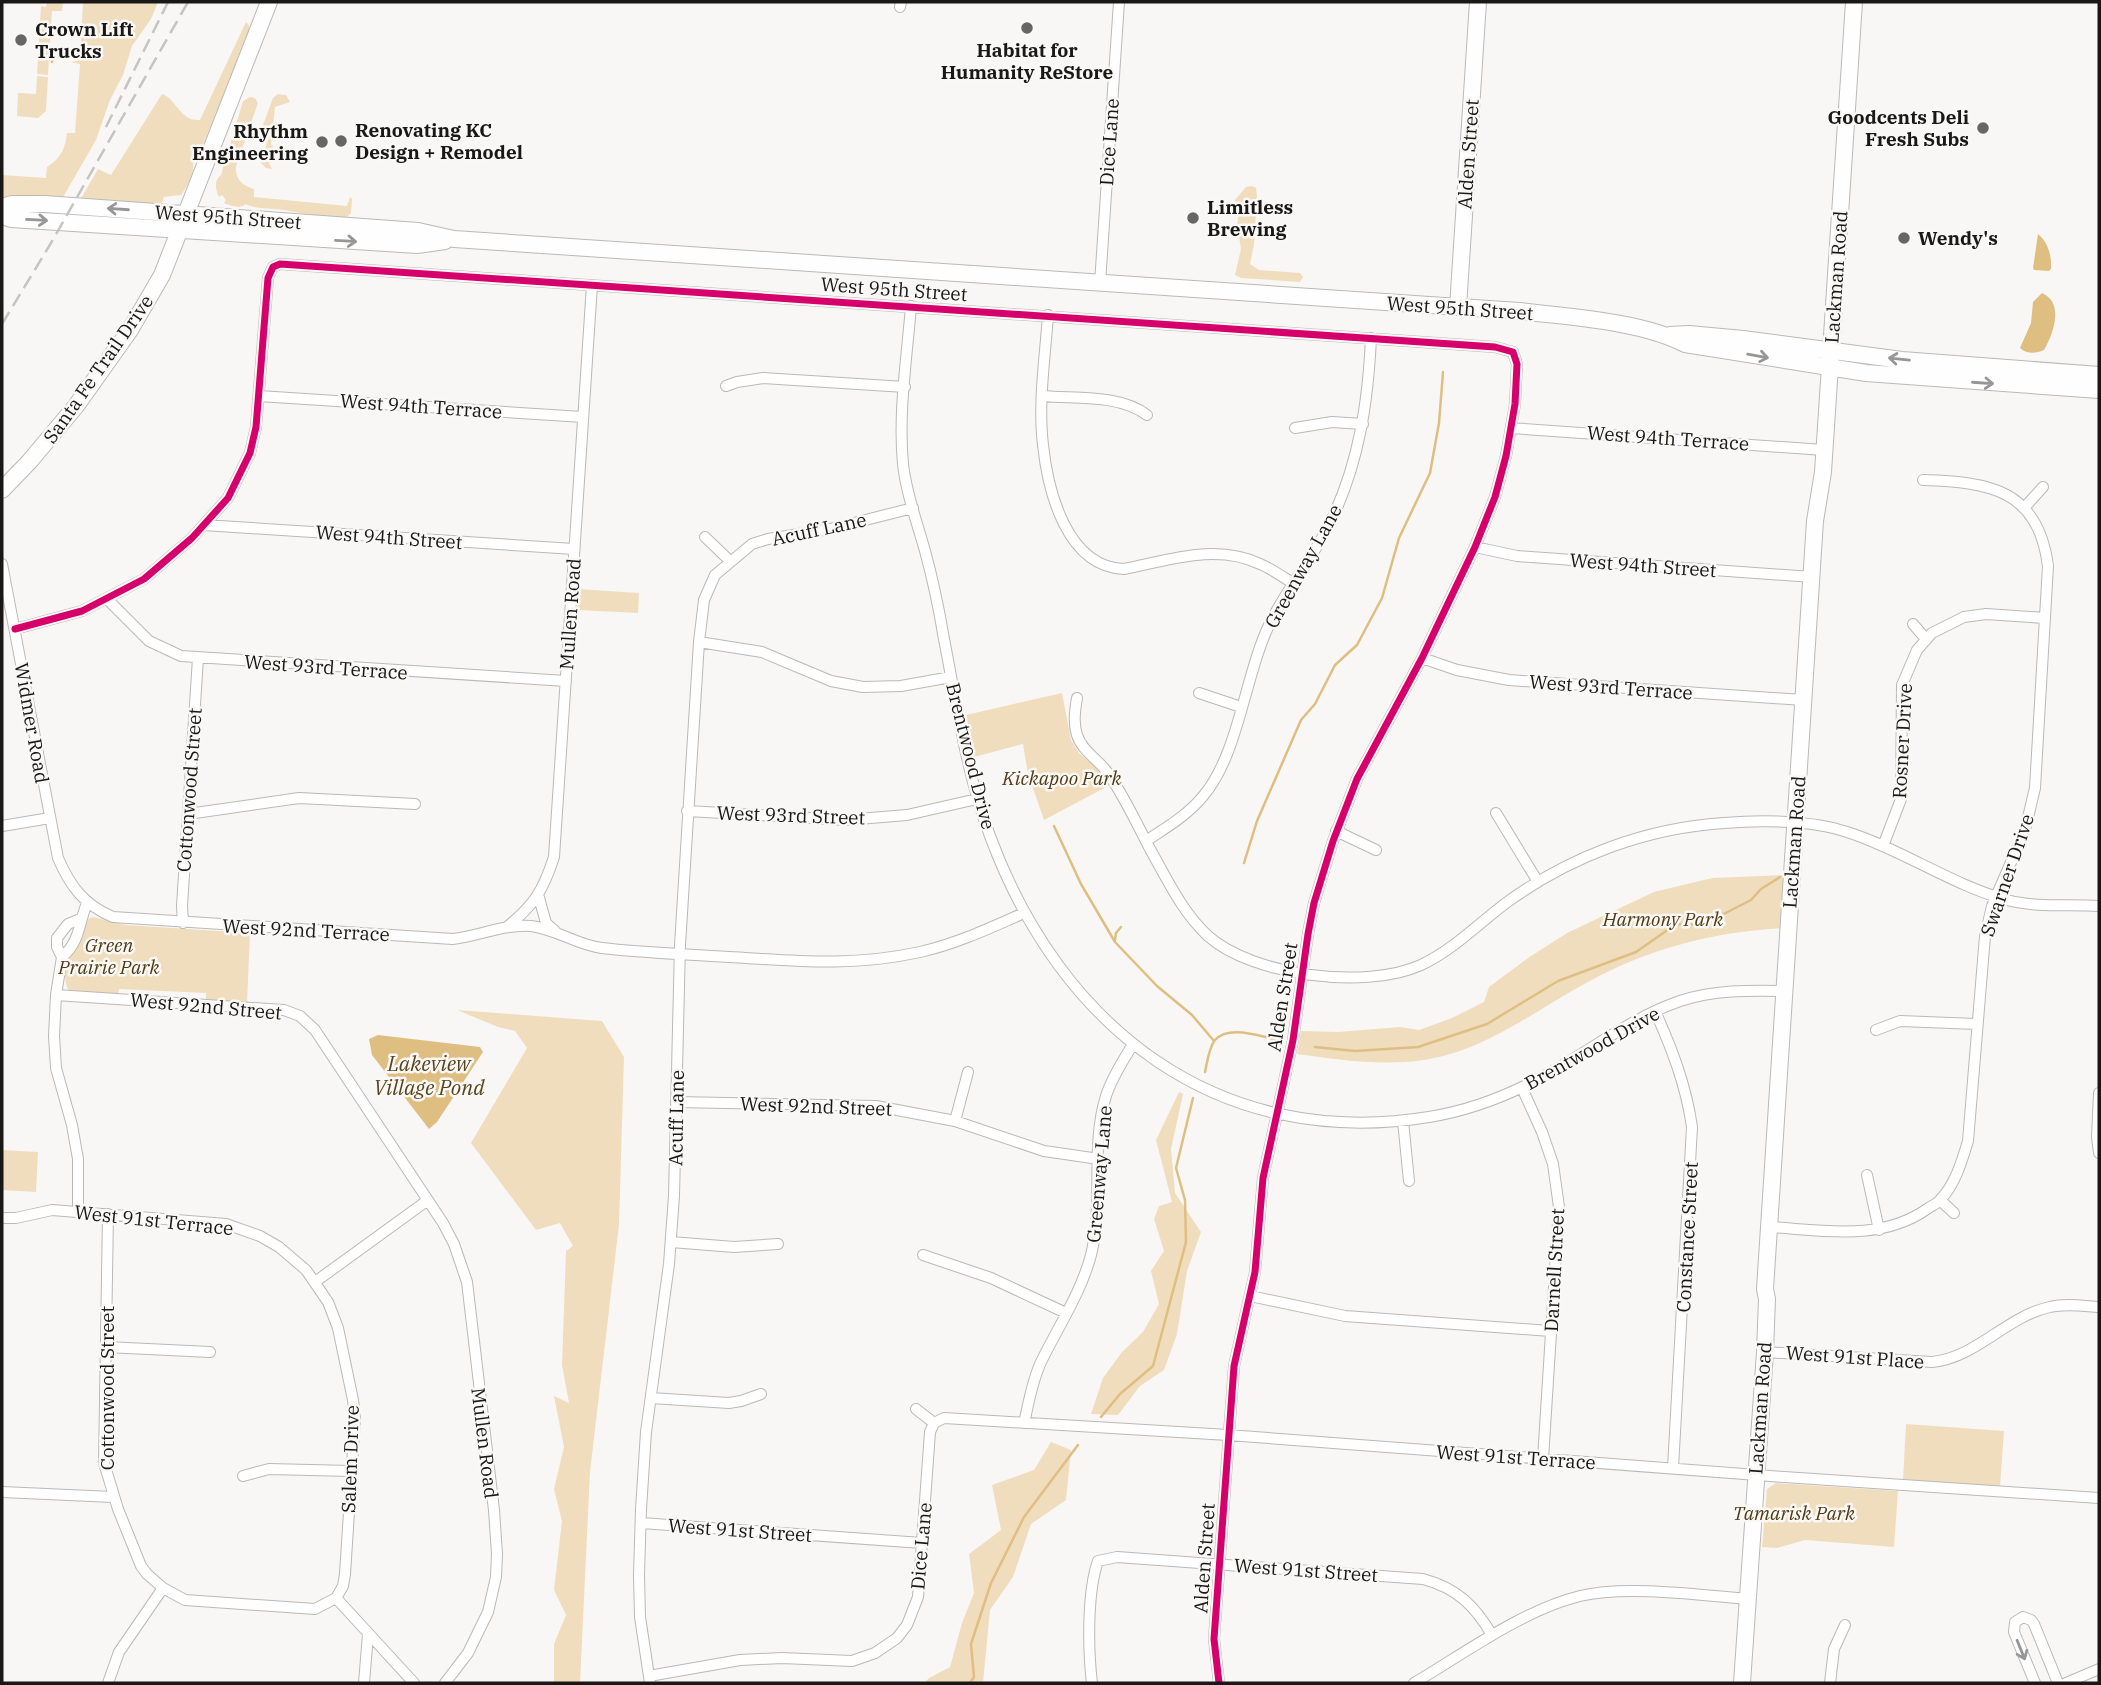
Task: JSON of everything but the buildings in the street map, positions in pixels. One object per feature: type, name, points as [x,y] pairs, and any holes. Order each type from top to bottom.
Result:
[{"type":"main road","name":"Santa Fe Trail Drive","points":[[2,490],[53,435],[130,330],[162,275],[269,2]]},
{"type":"main road","name":"Alden Street","points":[[1458,307],[1478,2]]},
{"type":"main road","name":"Lackman Road","points":[[1742,1683],[1765,1352],[1765,1289],[1803,700],[1815,521],[1830,368],[1854,2]]},
{"type":"main road","name":"West 95th Street","points":[[2,207],[12,204],[45,204],[183,222],[417,245],[454,239],[1458,307],[1567,317],[1668,335],[1689,334],[1902,360],[2099,374]]},
{"type":"main road","name":"West 95th Street","points":[[2,216],[183,222]]},
{"type":"main road","name":"West 95th Street","points":[[1668,335],[1685,344],[1830,368],[1958,381],[2099,390]]},
{"type":"street","name":"Dice Lane","points":[[1100,283],[1119,2]]},
{"type":"street","name":"West 95th Street","points":[[259,396],[268,278],[273,267],[290,264],[1371,338],[1495,347],[1513,352]]},
{"type":"street","name":"Mullen Road","points":[[507,927],[530,908],[554,857],[592,285]]},
{"type":"street","name":"Brentwood Drive","points":[[911,306],[902,437],[903,464],[930,570],[978,799],[1000,864],[1024,913],[1054,962],[1106,1022],[1133,1044],[1186,1080],[1216,1094],[1276,1113],[1343,1123],[1403,1121],[1466,1109],[1522,1088],[1633,1022],[1681,1001],[1727,991],[1784,991]]},
{"type":"street","points":[[1048,316],[1042,444],[1054,497],[1074,541],[1088,557],[1113,568],[1124,569],[1198,555],[1223,554],[1260,564],[1294,583]]},
{"type":"street","name":"Greenway Lane","points":[[1146,841],[1181,819],[1205,794],[1221,768],[1270,622],[1316,548],[1340,500],[1355,459],[1363,424],[1371,338]]},
{"type":"street","name":"Alden Street","points":[[1219,1683],[1214,1639],[1234,1366],[1257,1256],[1264,1178],[1293,1040],[1314,903],[1336,831],[1367,758],[1422,658],[1475,547],[1495,497],[1511,428],[1517,364],[1513,352]]},
{"type":"street","points":[[726,386],[763,378],[905,387]]},
{"type":"street","name":"West 94th Terrace","points":[[259,396],[583,417]]},
{"type":"street","points":[[15,629],[71,615],[107,600],[144,579],[204,525],[228,498],[250,453],[259,396]]},
{"type":"street","points":[[1043,396],[1111,401],[1138,408],[1147,415]]},
{"type":"street","points":[[1295,428],[1332,422],[1363,424]]},
{"type":"street","name":"West 94th Terrace","points":[[1511,428],[1824,450]]},
{"type":"street","name":"Swarner Drive","points":[[1769,1227],[1859,1232],[1879,1230],[1914,1219],[1941,1200],[1959,1169],[1968,1141],[1983,945],[1996,897],[2025,830],[2035,788],[2049,582],[2047,554],[2039,531],[2024,508],[2006,495],[1977,483],[1923,480]]},
{"type":"street","points":[[2024,508],[2043,487]]},
{"type":"street","name":"Acuff Lane","points":[[650,1680],[640,1617],[644,1460],[671,1242],[687,811],[704,600],[715,575],[752,544],[830,529],[913,508]]},
{"type":"street","name":"West 94th Street","points":[[204,525],[575,549]]},
{"type":"street","points":[[705,537],[730,561]]},
{"type":"street","name":"West 94th Street","points":[[1475,547],[1517,556],[1812,577]]},
{"type":"street","name":"Widmer Road","points":[[2,564],[58,858],[67,880]]},
{"type":"street","name":"West 93rd Terrace","points":[[107,600],[149,641],[181,656],[566,681]]},
{"type":"street","name":"Rosner Drive","points":[[1883,846],[1898,810],[1902,786],[1902,685],[1909,664],[1925,638],[1953,621],[1975,615],[2045,618]]},
{"type":"street","points":[[1913,624],[1925,638]]},
{"type":"street","points":[[699,642],[762,652],[831,681],[863,687],[901,686],[951,677]]},
{"type":"street","name":"Cottonwood Street","points":[[183,923],[198,658]]},
{"type":"street","name":"West 93rd Terrace","points":[[1422,658],[1457,670],[1509,680],[1803,700]]},
{"type":"street","points":[[1199,693],[1241,707]]},
{"type":"street","points":[[1077,698],[1075,723],[1081,743],[1109,774],[1191,918],[1209,936],[1238,956],[1262,965],[1358,978],[1403,972],[1441,954],[1502,906],[1538,882],[1583,858],[1649,835],[1722,823],[1752,822],[1835,828],[1883,846],[1996,897],[2027,904],[2099,906]]},
{"type":"street","points":[[188,814],[299,798],[415,804]]},
{"type":"street","name":"West 93rd Street","points":[[687,811],[846,820],[907,815],[978,799]]},
{"type":"street","points":[[1496,813],[1538,882]]},
{"type":"street","points":[[2,826],[50,818]]},
{"type":"street","points":[[1336,831],[1376,849]]},
{"type":"street","name":"West 92nd Terrace","points":[[67,880],[87,903],[113,916],[183,923],[453,939],[507,927],[531,926],[557,932],[599,948],[827,964],[882,959],[953,943],[1024,913]]},
{"type":"street","points":[[538,894],[540,910],[546,923],[557,932]]},
{"type":"street","points":[[62,957],[70,951],[87,903]]},
{"type":"street","points":[[78,1212],[78,1159],[57,1068],[54,1036],[56,995],[62,957],[57,947],[57,938],[68,924],[80,919]]},
{"type":"street","name":"West 92nd Street","points":[[56,995],[284,1010],[300,1016],[315,1030],[428,1200]]},
{"type":"street","name":"Constance Street","points":[[1655,1011],[1681,1072],[1692,1127],[1673,1468]]},
{"type":"street","points":[[1876,1030],[1900,1021],[1977,1024]]},
{"type":"street","name":"Greenway Lane","points":[[1024,1423],[1033,1382],[1083,1278],[1092,1247],[1100,1125],[1105,1098],[1113,1078],[1133,1044]]},
{"type":"street","points":[[955,1121],[968,1072]]},
{"type":"street","name":"Darnell Street","points":[[1522,1088],[1547,1145],[1557,1187],[1558,1228],[1543,1459]]},
{"type":"street","points":[[2099,1093],[2099,1153]]},
{"type":"street","name":"West 92nd Street","points":[[676,1102],[854,1104],[908,1111],[955,1121],[1044,1151],[1098,1159]]},
{"type":"street","points":[[1403,1121],[1409,1181]]},
{"type":"street","points":[[1867,1175],[1879,1230]]},
{"type":"street","name":"Mullen Road","points":[[428,1200],[454,1244],[467,1283],[494,1510],[496,1553],[496,1577],[488,1612],[468,1653],[445,1683]]},
{"type":"street","points":[[315,1282],[428,1200]]},
{"type":"street","points":[[1941,1200],[1954,1213]]},
{"type":"street","name":"West 91st Terrace","points":[[2,1218],[16,1218],[52,1210],[226,1224],[250,1231],[279,1247],[299,1262],[315,1282]]},
{"type":"street","name":"Cottonwood Street","points":[[108,1214],[104,1463],[113,1497],[141,1566],[163,1588]]},
{"type":"street","points":[[671,1242],[734,1247],[778,1244]]},
{"type":"street","points":[[923,1255],[991,1278],[1066,1313]]},
{"type":"street","name":"Salem Drive","points":[[315,1282],[328,1301],[338,1328],[355,1419],[345,1574],[343,1586],[336,1598]]},
{"type":"street","points":[[1250,1296],[1345,1316],[1550,1331]]},
{"type":"street","name":"West 91st Place","points":[[1765,1352],[1931,1363],[1948,1361],[2028,1315],[2049,1307],[2099,1307]]},
{"type":"street","points":[[106,1348],[209,1352]]},
{"type":"street","points":[[650,1398],[729,1403],[761,1394]]},
{"type":"street","points":[[916,1409],[934,1423]]},
{"type":"street","name":"West 91st Terrace","points":[[934,1423],[944,1418],[1228,1435],[2099,1498]]},
{"type":"street","name":"Dice Lane","points":[[650,1680],[740,1660],[782,1658],[852,1661],[875,1653],[897,1638],[913,1612],[918,1597],[930,1432],[934,1423]]},
{"type":"street","points":[[243,1476],[269,1469],[351,1471]]},
{"type":"street","points":[[2,1492],[113,1497]]},
{"type":"street","name":"West 91st Street","points":[[642,1523],[922,1543]]},
{"type":"street","name":"West 91st Street","points":[[1092,1683],[1090,1635],[1093,1574],[1098,1561],[1117,1557],[1423,1579],[1450,1589],[1466,1600],[1479,1613],[1492,1635]]},
{"type":"street","points":[[108,1683],[119,1652],[163,1588],[185,1600],[305,1609],[316,1609],[336,1598],[414,1683]]},
{"type":"street","points":[[1414,1683],[1492,1635],[1555,1603],[1582,1595],[1626,1591],[1747,1599]]},
{"type":"street","points":[[2035,1683],[2014,1632],[2015,1622],[2023,1617],[2034,1624],[2058,1683]]},
{"type":"street","points":[[1830,1683],[1834,1649],[1845,1625]]},
{"type":"street","points":[[364,1683],[368,1634]]},
{"type":"street","points":[[2071,1682],[2099,1669]]},
{"type":"green space","points":[[47,2],[63,2],[62,11],[52,11],[48,75],[37,74],[41,6],[46,7]]},
{"type":"green space","points":[[83,2],[158,2],[151,19],[132,46],[96,140],[62,199],[2,197],[2,175],[46,178],[47,167],[62,153],[67,133],[75,133],[80,64],[71,62],[80,60]]},
{"type":"green space","points":[[246,22],[249,25],[249,34],[193,164],[190,180],[181,195],[164,197],[161,206],[151,203],[80,200],[98,169],[111,175],[162,94],[183,114],[193,120],[200,120]]},
{"type":"green space","points":[[37,76],[48,77],[46,111],[38,118],[17,116],[18,93],[36,94]]},
{"type":"green space","points":[[278,94],[286,95],[290,102],[275,107],[273,146],[269,163],[272,169],[266,168],[260,162],[271,132],[263,125],[273,98]]},
{"type":"green space","points":[[250,97],[255,98],[258,103],[236,166],[240,181],[254,189],[254,197],[347,206],[350,197],[351,213],[347,217],[320,216],[246,204],[235,206],[224,203],[226,200],[222,195],[219,197],[216,182],[221,175],[243,101]]},
{"type":"green space","points":[[1246,187],[1256,188],[1257,196],[1250,264],[1259,270],[1300,273],[1303,277],[1300,282],[1241,278],[1235,275],[1241,249],[1237,225],[1239,211],[1235,200]]},
{"type":"green space","points":[[578,589],[639,593],[638,613],[577,610]]},
{"type":"green space","name":"Kickapoo Park","points":[[1062,693],[1071,740],[1079,753],[1100,770],[1110,785],[1044,820],[1028,774],[1023,744],[974,757],[966,715]]},
{"type":"green space","name":"Harmony Park","points":[[1787,875],[1784,928],[1707,938],[1634,960],[1586,983],[1508,1029],[1467,1048],[1424,1060],[1392,1062],[1297,1054],[1301,1031],[1338,1032],[1400,1027],[1419,1030],[1452,1018],[1484,1002],[1489,987],[1567,933],[1654,892],[1712,878]]},
{"type":"green space","name":"Green Prairie Park","points":[[93,917],[126,925],[250,933],[247,1004],[206,1001],[206,993],[119,989],[118,996],[69,991],[65,973],[67,964],[88,919]]},
{"type":"green space","points":[[457,1010],[602,1021],[624,1057],[619,1225],[590,1472],[580,1683],[554,1683],[554,1644],[566,1615],[554,1590],[562,1521],[554,1489],[564,1447],[554,1396],[569,1403],[562,1365],[566,1251],[573,1246],[560,1223],[536,1230],[471,1143],[527,1048],[515,1031]]},
{"type":"green space","points":[[1179,1092],[1183,1094],[1171,1149],[1175,1193],[1201,1232],[1187,1271],[1177,1334],[1164,1370],[1140,1386],[1118,1415],[1091,1414],[1103,1378],[1122,1352],[1143,1332],[1159,1304],[1151,1271],[1164,1251],[1154,1219],[1159,1206],[1172,1202],[1156,1140]]},
{"type":"green space","points":[[2,1150],[38,1152],[36,1192],[2,1190]]},
{"type":"green space","points":[[1906,1424],[2004,1431],[2000,1487],[1903,1480]]},
{"type":"green space","points":[[1051,1442],[1071,1450],[1066,1500],[1031,1524],[1013,1577],[990,1610],[983,1683],[924,1683],[950,1667],[962,1623],[974,1593],[969,1554],[1001,1530],[992,1485],[1034,1470]]},
{"type":"green space","name":"Tamarisk Park","points":[[1776,1483],[1898,1491],[1894,1547],[1805,1540],[1777,1548],[1762,1547],[1767,1489]]},
{"type":"water","points":[[2038,234],[2049,250],[2049,271],[2033,268]]},
{"type":"water","points":[[2042,293],[2053,304],[2055,320],[2044,350],[2028,352],[2020,348],[2031,323],[2033,302]]},
{"type":"water","name":"Lakeview Village Pond","points":[[378,1035],[480,1047],[483,1052],[437,1122],[429,1129],[372,1055],[369,1039]]},
{"type":"waterway","points":[[1244,863],[1257,821],[1301,720],[1315,704],[1335,665],[1357,645],[1382,598],[1399,538],[1430,473],[1439,423],[1443,372]]},
{"type":"waterway","points":[[1054,826],[1081,884],[1115,942],[1157,986],[1192,1015],[1214,1041]]},
{"type":"waterway","points":[[1315,1047],[1355,1051],[1418,1047],[1487,1024],[1558,981],[1636,952],[1676,924],[1702,925],[1751,900],[1761,889],[1780,877]]},
{"type":"waterway","points":[[1115,940],[1121,927]]},
{"type":"waterway","points":[[1205,1072],[1211,1047],[1221,1036],[1236,1032],[1275,1039]]},
{"type":"waterway","points":[[1101,1417],[1120,1394],[1153,1366],[1186,1242],[1185,1200],[1176,1168],[1193,1098]]},
{"type":"waterway","points":[[970,1683],[974,1677],[971,1644],[991,1583],[1024,1517],[1078,1445]]},
{"type":"railway","points":[[106,127],[168,2]]},
{"type":"railway","points":[[2,324],[188,2]]},
{"type":"cycle path","points":[[15,629],[82,611],[144,579],[192,538],[228,498],[250,453],[256,427],[268,278],[273,267],[280,264],[1495,347],[1513,352],[1517,364],[1515,404],[1506,456],[1495,497],[1475,547],[1422,658],[1357,779],[1333,841],[1314,903],[1293,1040],[1263,1178],[1255,1272],[1234,1366],[1214,1639],[1219,1683]]},
{"type":"place","name":"Habitat for Humanity ReStore","points":[[1027,28]]},
{"type":"place","name":"Crown Lift Trucks","points":[[21,40]]},
{"type":"place","name":"Goodcents Deli Fresh Subs","points":[[1983,128]]},
{"type":"place","name":"Renovating KC Design + Remodel","points":[[341,141]]},
{"type":"place","name":"Rhythm Engineering","points":[[322,142]]},
{"type":"place","name":"Limitless Brewing","points":[[1193,218]]},
{"type":"place","name":"Wendy's","points":[[1904,238]]}]
